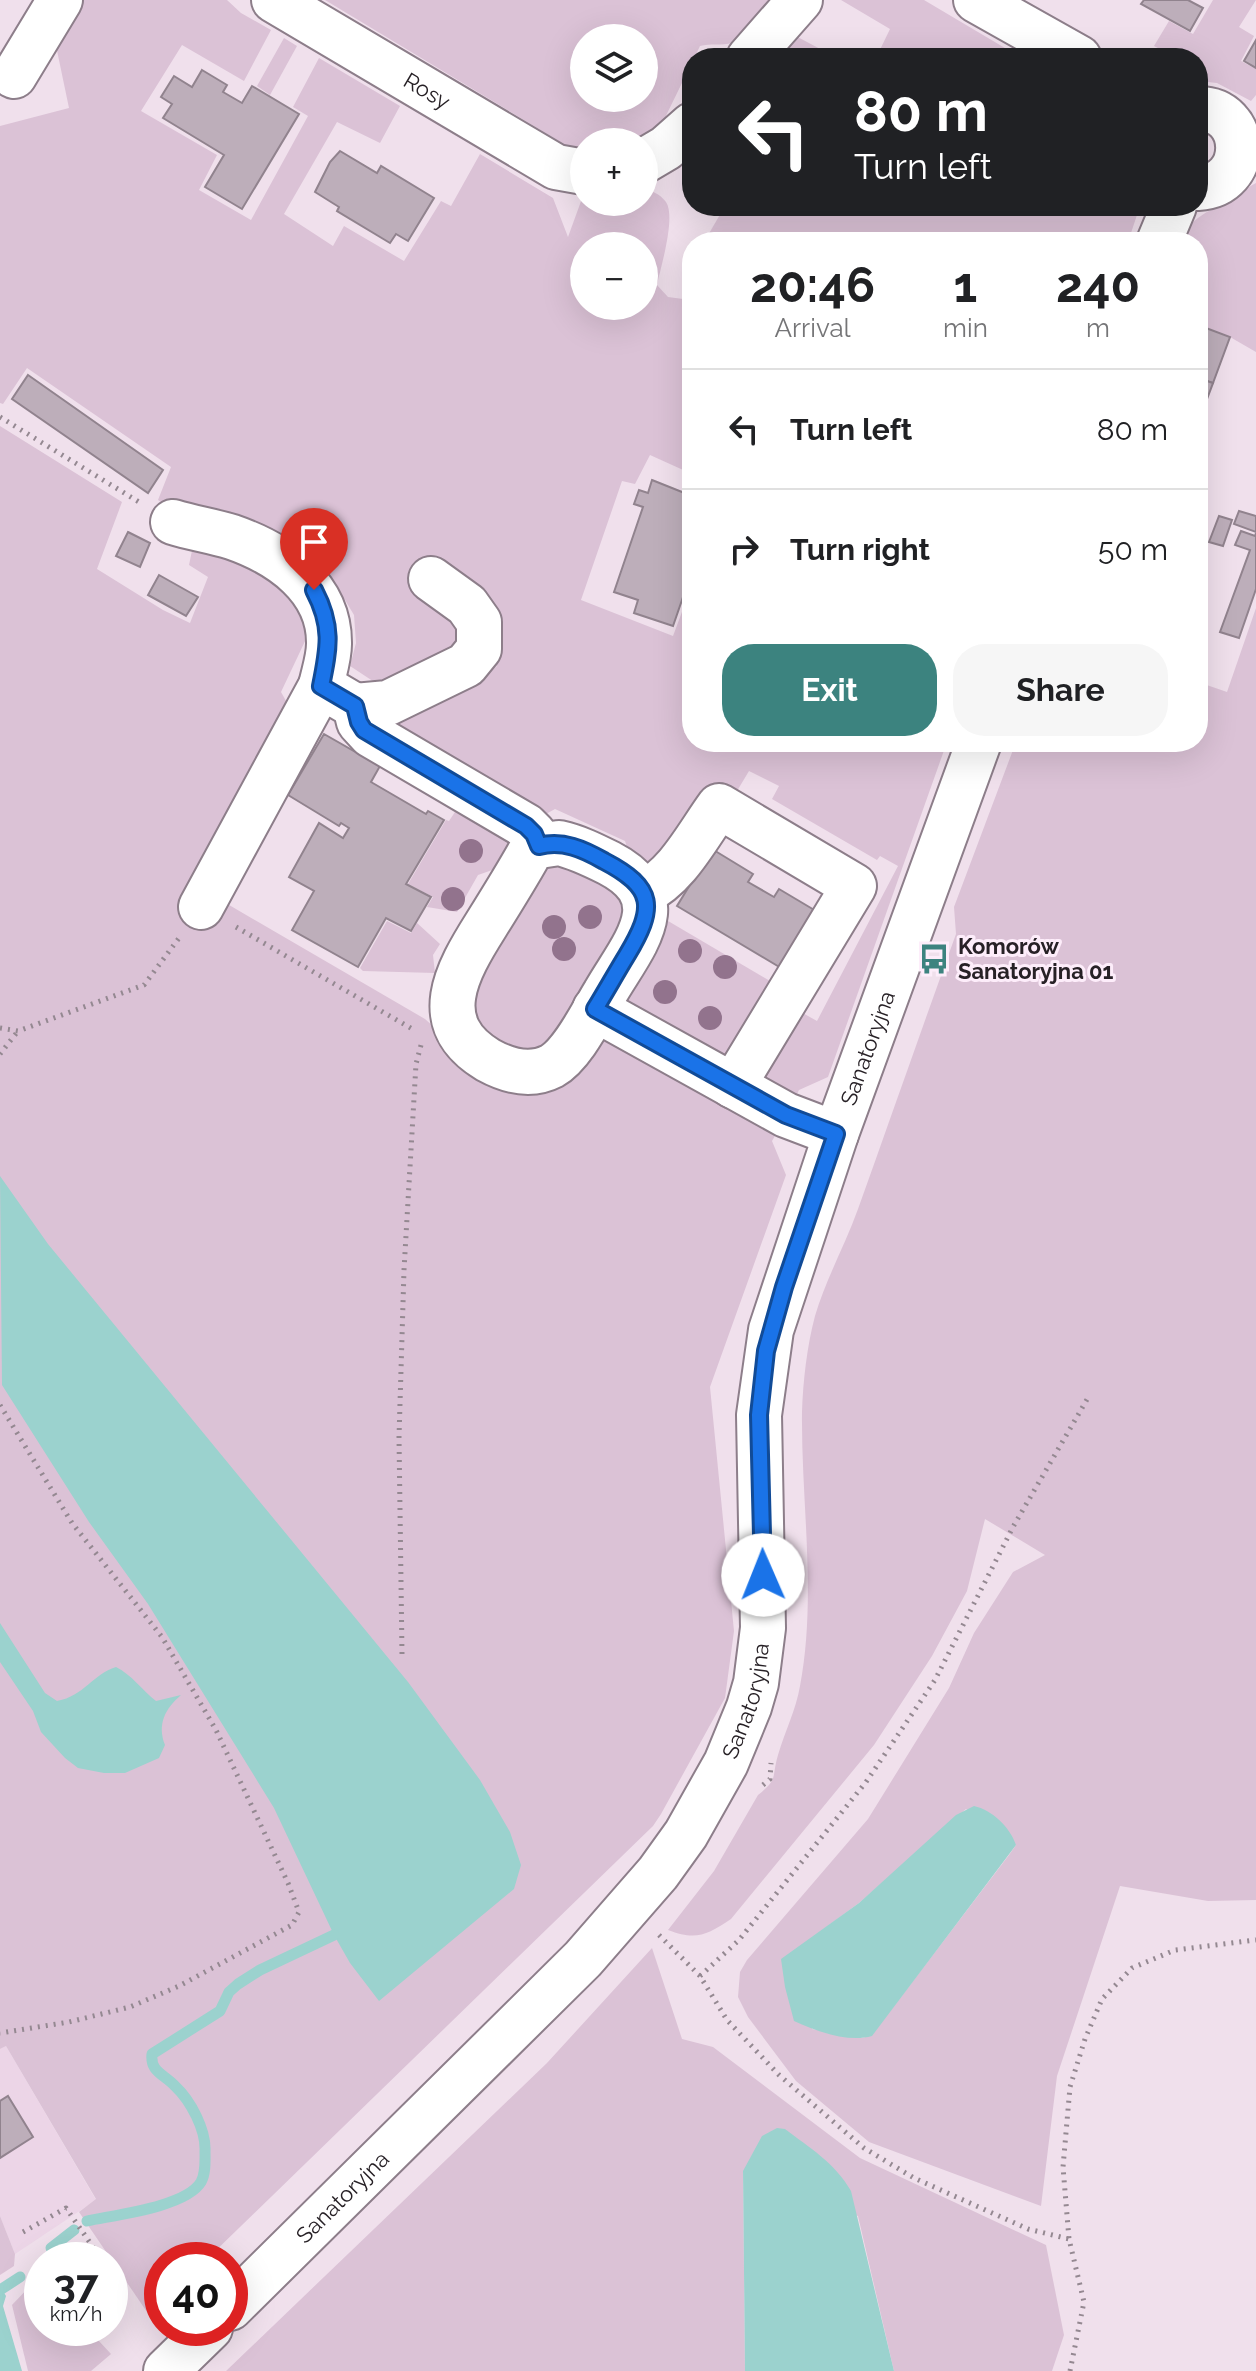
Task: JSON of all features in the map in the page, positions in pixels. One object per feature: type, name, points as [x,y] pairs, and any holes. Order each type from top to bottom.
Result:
[{"type":"street","points":[[14,76],[60,0]]},
{"type":"street","name":"Rosy","points":[[274,0],[556,167],[570,170]]},
{"type":"street","points":[[758,48],[800,0]]},
{"type":"street","points":[[976,0],[1061,48]]},
{"type":"street","points":[[1208,111],[1226,119],[1248,154],[1220,183],[1208,186]]},
{"type":"street","points":[[658,153],[682,134]]},
{"type":"street","points":[[173,522],[251,545],[287,565],[314,590],[325,611],[338,696],[359,722],[371,735],[526,826],[539,846]]},
{"type":"street","points":[[338,696],[388,703],[466,665],[479,649],[479,622],[467,605],[431,579]]},
{"type":"street","points":[[201,907],[338,696]]},
{"type":"street","name":"Sanatoryjna","points":[[248,2290],[583,1959],[658,1873],[686,1834],[714,1786],[749,1707],[760,1654],[764,1607],[759,1415],[766,1351],[784,1287],[836,1134],[975,752]]},
{"type":"street","points":[[643,893],[674,869],[719,806],[854,886],[733,1086]]},
{"type":"street","points":[[559,843],[590,853],[620,869],[637,883],[643,893],[646,900],[645,922],[595,1009],[560,1060],[534,1072],[513,1070],[493,1062],[468,1044],[455,1024],[453,1001],[462,964],[530,852],[539,846],[559,843]]},
{"type":"street","points":[[595,1009],[786,1115],[836,1134]]},
{"type":"street","points":[[166,2371],[192,2346]]},
{"type":"path","points":[[0,417],[173,522]]},
{"type":"path","points":[[0,1028],[18,1031],[144,985],[201,907],[427,1038],[419,1046],[417,1054],[404,1270],[399,1437],[402,1654]]},
{"type":"path","points":[[0,1054],[18,1031]]},
{"type":"path","points":[[700,1976],[739,1940],[846,1807],[935,1680],[1013,1527],[1089,1396]]},
{"type":"path","points":[[0,1405],[72,1523],[130,1594],[178,1664],[216,1730],[299,1912],[292,1925],[179,1986],[130,2007],[69,2022],[0,2033]]},
{"type":"path","points":[[754,1791],[770,1779],[772,1755]]},
{"type":"path","points":[[649,1942],[665,1923]]},
{"type":"path","points":[[657,1933],[700,1976],[727,2020],[779,2075],[864,2148],[914,2178],[1028,2229],[1069,2239]]},
{"type":"path","points":[[1070,2371],[1084,2302],[1069,2239],[1063,2167],[1070,2087],[1102,1999],[1132,1968],[1175,1950],[1256,1940]]},
{"type":"path","points":[[23,2232],[66,2208],[90,2242]]},
{"type":"shaded area","points":[[80,0],[227,0],[241,13],[271,30],[244,81],[182,45],[141,111],[217,155],[199,190],[251,220],[308,116],[293,107],[319,58],[400,106],[380,143],[337,122],[284,214],[333,246],[344,226],[404,261],[441,201],[451,206],[480,154],[553,198],[568,237],[576,216],[658,216],[658,195],[666,202],[669,230],[658,281],[658,232],[570,232],[570,320],[658,320],[658,286],[668,297],[682,299],[682,469],[650,455],[635,484],[622,481],[581,600],[673,636],[682,612],[682,752],[943,752],[828,1077],[799,1090],[793,1102],[760,1076],[792,1007],[817,1021],[898,866],[880,856],[877,860],[772,799],[779,786],[749,771],[737,791],[719,783],[679,846],[649,866],[632,862],[625,841],[555,809],[537,819],[379,728],[468,675],[477,683],[497,666],[463,623],[469,642],[394,695],[350,666],[356,643],[354,615],[345,600],[300,559],[178,514],[158,500],[171,467],[27,368],[3,404],[0,403],[0,126],[69,108],[55,41]]},
{"type":"shaded area","points":[[325,0],[771,0],[754,25],[738,40],[728,44],[682,48],[682,83],[660,128],[570,128],[570,148]]},
{"type":"shaded area","points":[[841,0],[924,0],[1005,48],[881,48],[890,29]]},
{"type":"shaded area","points":[[1213,0],[1256,0],[1239,27],[1254,36],[1241,61],[1256,69],[1256,95],[1251,101],[1217,83],[1208,82],[1208,48],[1154,46],[1169,21],[1193,34]]},
{"type":"shaded area","points":[[792,34],[818,48],[782,48]]},
{"type":"shaded area","points":[[284,38],[297,46],[270,95],[257,86]]},
{"type":"shaded area","points":[[1256,183],[1256,352],[1208,329],[1208,232],[1185,232],[1200,217],[1208,216],[1208,212]]},
{"type":"shaded area","points":[[719,216],[1137,216],[1131,232],[710,232]]},
{"type":"shaded area","points":[[0,426],[122,502],[97,569],[163,610],[190,623],[208,577],[189,565],[194,541],[235,549],[302,597],[307,637],[281,692],[290,708],[224,902],[425,1019],[470,1059],[608,1041],[779,1129],[772,1141],[786,1175],[710,1387],[734,1631],[725,1698],[653,1826],[225,2242],[144,2242],[144,2308],[128,2284],[128,2242],[99,2242],[79,2212],[96,2199],[6,2046],[0,2049]]},
{"type":"shaded area","points":[[1256,608],[1256,1900],[1208,1901],[1120,1886],[1057,2076],[1041,2206],[869,2142],[796,2081],[748,2017],[738,1997],[740,1972],[747,1960],[868,1819],[949,1688],[974,1633],[1013,1572],[1045,1555],[985,1519],[967,1591],[932,1656],[874,1745],[731,1919],[701,1935],[668,1930],[714,1871],[758,1795],[772,1781],[796,1704],[807,1618],[802,1412],[812,1327],[858,1209],[956,934],[954,907],[1012,752],[1208,752],[1208,685],[1227,692]],"holes":[[[966,1809],[1016,1845],[872,2035],[862,2038],[812,2029],[810,1939],[859,1903]]]},
{"type":"shaded area","points":[[455,812],[509,842],[510,846],[498,868],[478,875],[457,912],[427,907],[433,897],[408,884],[446,820],[449,821]]},
{"type":"shaded area","points":[[559,861],[611,884],[631,913],[555,1048],[504,1057],[462,1003],[528,873]]},
{"type":"shaded area","points":[[663,918],[775,984],[731,1055],[720,1058],[635,1015],[622,997]]},
{"type":"shaded area","points":[[387,921],[411,933],[417,923],[440,944],[433,955],[435,973],[363,971],[360,968]]},
{"type":"shaded area","points":[[0,1176],[48,1244],[408,1682],[480,1780],[510,1832],[521,1865],[514,1889],[379,2001],[350,1963],[334,1935],[274,1808],[148,1604],[89,1522],[2,1385]]},
{"type":"shaded area","points":[[0,1623],[45,1693],[57,1701],[74,1695],[116,1667],[156,1701],[181,1695],[164,1717],[162,1730],[165,1745],[159,1758],[125,1773],[104,1773],[78,1768],[65,1758],[41,1732],[33,1711],[0,1662]]},
{"type":"shaded area","points":[[974,1806],[1000,1820],[1016,1845],[872,2036],[843,2037],[794,2021],[781,1959],[859,1903],[956,1815]]},
{"type":"shaded area","points":[[652,1948],[682,2039],[713,2047],[860,2158],[1046,2245],[1064,2335],[1052,2371],[894,2371],[858,2216],[743,2171],[745,2371],[226,2371],[547,2063]]},
{"type":"shaded area","points":[[6,2046],[96,2200],[33,2242],[24,2242],[24,2248],[15,2254],[0,2216],[0,2049]]},
{"type":"shaded area","points":[[777,2128],[785,2129],[821,2157],[851,2191],[894,2371],[745,2371],[743,2171],[762,2136]]},
{"type":"shaded area","points":[[0,2216],[15,2254],[14,2266],[0,2275]]},
{"type":"shaded area","points":[[0,2286],[6,2296],[3,2306],[22,2371],[0,2371]]},
{"type":"shaded area","points":[[24,2292],[24,2346],[104,2346],[111,2354],[91,2371],[28,2371],[12,2305]]},
{"type":"building","points":[[1144,0],[1188,0],[1203,8],[1190,31],[1141,4]]},
{"type":"building","points":[[1256,40],[1256,68],[1244,61]]},
{"type":"building","points":[[202,70],[227,85],[223,92],[242,103],[252,86],[299,114],[242,209],[205,187],[224,155],[163,118],[172,104],[161,97],[174,76],[192,87]]},
{"type":"building","points":[[340,151],[377,173],[381,166],[434,198],[408,241],[396,234],[390,243],[337,211],[339,207],[315,192],[330,162]]},
{"type":"building","points":[[1208,329],[1230,337],[1213,383],[1208,381]]},
{"type":"building","points":[[28,375],[163,470],[148,493],[12,399]]},
{"type":"building","points":[[652,480],[682,492],[682,600],[673,626],[634,613],[638,600],[614,592],[643,507],[634,504],[639,490],[648,493]]},
{"type":"building","points":[[1239,511],[1256,516],[1256,532],[1234,524]]},
{"type":"building","points":[[1219,516],[1232,520],[1223,546],[1209,542]]},
{"type":"building","points":[[1241,531],[1255,536],[1256,533],[1256,589],[1239,638],[1220,632],[1250,550],[1235,545]]},
{"type":"building","points":[[128,532],[150,543],[140,567],[116,556]]},
{"type":"building","points":[[159,575],[198,597],[186,616],[148,595]]},
{"type":"building","points":[[324,734],[380,766],[371,782],[426,814],[428,811],[444,820],[406,884],[431,897],[411,931],[386,918],[358,967],[292,930],[314,891],[289,877],[319,823],[343,838],[349,828],[341,823],[339,826],[288,795]]},
{"type":"building","points":[[712,849],[753,874],[748,882],[774,897],[779,889],[821,914],[786,971],[677,906]]},
{"type":"building","points":[[8,2096],[33,2137],[0,2158],[0,2101]]},
{"type":"waterway","points":[[87,2221],[165,2204],[193,2191],[201,2182],[205,2143],[200,2125],[181,2092],[155,2069],[152,2054],[220,2011],[229,1992],[238,1984],[260,1970],[334,1935]]},
{"type":"waterway","points":[[59,2242],[74,2230]]},
{"type":"waterway","points":[[0,2290],[20,2277]]},
{"type":"place","name":"Komorów Sanatoryjna 01","points":[[934,959]]},
{"type":"route","points":[[314,590],[325,611],[328,630],[329,647],[321,686],[355,706],[364,730],[526,826],[539,846],[559,843],[590,853],[620,869],[642,890],[646,900],[645,922],[595,1009],[786,1115],[836,1134],[784,1287],[766,1351],[759,1415],[763,1575]]}]
